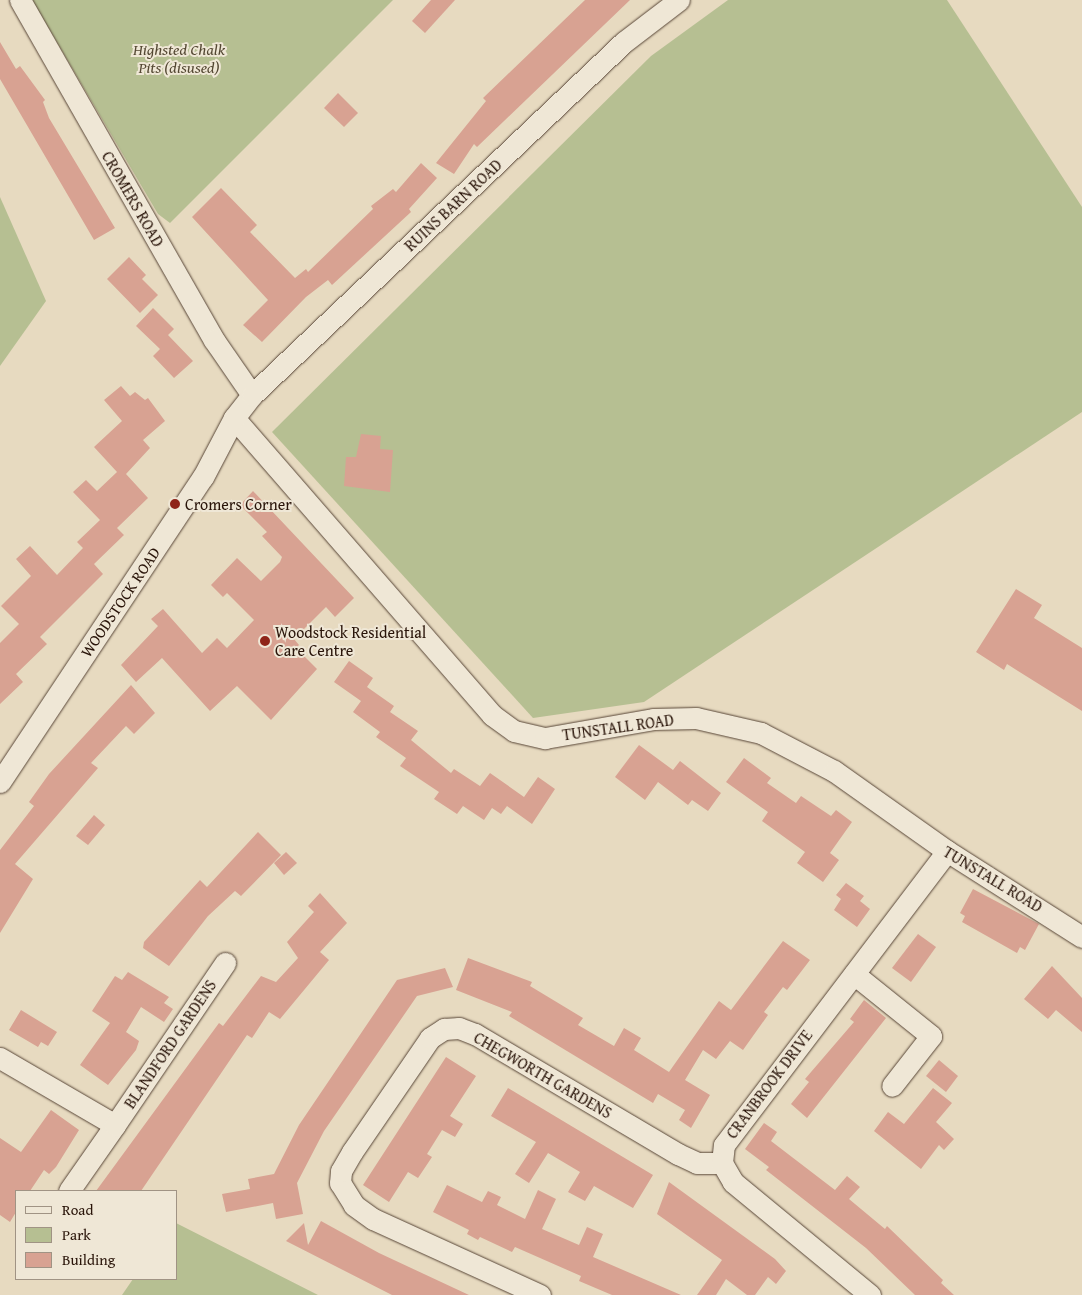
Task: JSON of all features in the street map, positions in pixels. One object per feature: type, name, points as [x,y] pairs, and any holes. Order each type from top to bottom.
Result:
[{"type":"street","name":"CROMERS ROAD","points":[[20,0],[214,340],[252,394]]},
{"type":"street","name":"RUINS BARN ROAD","points":[[234,418],[252,394],[624,42],[679,0]]},
{"type":"street","name":"WOODSTOCK ROAD","points":[[0,782],[203,477],[234,418]]},
{"type":"street","name":"TUNSTALL ROAD","points":[[234,418],[492,714],[514,731],[545,738],[654,719],[696,718],[732,724],[799,750],[947,851],[1082,936]]},
{"type":"street","name":"CRANBROOK DRIVE","points":[[722,1163],[724,1145],[731,1131],[947,851]]},
{"type":"street","name":"BLANDFORD GARDENS","points":[[70,1190],[225,963]]},
{"type":"street","points":[[854,974],[931,1036],[892,1086]]},
{"type":"street","name":"CHEGWORTH GARDENS","points":[[540,1295],[373,1219],[354,1205],[340,1183],[341,1171],[352,1152],[430,1038],[444,1029],[459,1028],[475,1034],[678,1154],[697,1163],[722,1163]]},
{"type":"street","name":"BLANDFORD GARDENS","points":[[0,1058],[114,1125]]},
{"type":"street","points":[[722,1163],[733,1182],[870,1295]]},
{"type":"green space","name":"Highsted Chalk Pits (disused)","points":[[32,0],[393,0],[170,223],[158,214]]},
{"type":"green space","points":[[728,0],[947,0],[1082,207],[1082,412],[644,702],[533,718],[272,432],[651,56]]},
{"type":"green space","points":[[0,197],[46,301],[0,366]]},
{"type":"green space","points":[[178,1224],[318,1295],[122,1295],[132,1280],[178,1280]]},
{"type":"building","points":[[431,0],[455,0],[425,33],[412,21]]},
{"type":"building","points":[[585,0],[630,0],[477,147],[474,144],[454,174],[436,163],[486,101],[483,98]]},
{"type":"building","points":[[0,42],[16,69],[20,66],[45,100],[43,102],[49,118],[115,228],[94,240],[0,79]]},
{"type":"building","points":[[338,93],[358,113],[344,127],[324,108]]},
{"type":"building","points":[[421,163],[437,178],[409,209],[411,212],[332,285],[328,280],[306,297],[262,342],[243,325],[268,300],[192,217],[221,188],[257,225],[250,232],[295,278],[306,269],[308,272],[373,209],[371,206],[393,189],[396,192]]},
{"type":"building","points":[[129,257],[146,275],[142,279],[158,295],[140,313],[107,279]]},
{"type":"building","points":[[153,308],[174,329],[168,335],[193,361],[174,378],[153,356],[160,349],[136,326]]},
{"type":"building","points":[[121,386],[130,396],[135,392],[145,400],[148,398],[165,421],[143,440],[150,448],[126,474],[148,498],[117,528],[124,535],[94,564],[103,574],[40,637],[47,644],[16,674],[23,682],[0,704],[0,643],[19,624],[1,606],[31,576],[16,559],[30,546],[57,575],[83,548],[77,542],[100,520],[73,492],[86,480],[97,491],[117,472],[94,447],[122,421],[104,400]]},
{"type":"building","points":[[361,434],[381,436],[380,449],[393,450],[390,492],[344,486],[346,457],[356,457]]},
{"type":"building","points":[[253,491],[354,598],[335,617],[326,607],[294,639],[299,645],[296,648],[317,669],[271,720],[237,686],[210,711],[162,658],[136,682],[121,665],[158,626],[151,619],[163,609],[202,653],[217,638],[227,648],[254,620],[227,593],[223,597],[211,585],[237,558],[261,581],[280,562],[282,557],[262,536],[267,532],[240,505]]},
{"type":"building","points":[[1016,589],[1042,605],[1034,618],[1082,648],[1082,711],[1007,664],[1004,670],[976,652]]},
{"type":"building","points":[[349,661],[373,678],[367,687],[394,706],[390,712],[418,731],[411,740],[451,773],[454,769],[480,786],[490,773],[524,797],[538,777],[555,789],[532,824],[507,806],[501,814],[492,808],[484,820],[463,806],[457,814],[434,799],[439,792],[400,766],[406,758],[376,737],[380,732],[353,712],[361,701],[334,682]]},
{"type":"building","points":[[131,685],[155,713],[134,734],[126,726],[91,763],[98,768],[15,864],[33,879],[0,933],[0,850],[34,806],[29,802],[49,774]]},
{"type":"building","points":[[639,745],[673,770],[680,761],[721,793],[708,811],[692,800],[688,805],[658,782],[645,800],[615,777]]},
{"type":"building","points":[[744,758],[771,778],[767,783],[796,803],[801,796],[831,816],[836,810],[852,822],[830,853],[839,860],[823,882],[797,863],[805,852],[762,821],[768,812],[726,782]]},
{"type":"building","points":[[94,815],[105,825],[88,845],[76,836]]},
{"type":"building","points":[[258,832],[281,855],[241,896],[235,891],[208,916],[169,966],[143,948],[144,942],[200,880],[207,887]]},
{"type":"building","points":[[286,852],[297,863],[284,875],[274,863]]},
{"type":"building","points":[[846,883],[864,896],[860,901],[870,909],[857,927],[834,910],[841,899],[836,895]]},
{"type":"building","points":[[973,889],[1039,924],[1025,950],[1020,947],[1017,953],[962,922],[965,916],[960,913]]},
{"type":"building","points":[[320,893],[347,923],[320,952],[329,960],[280,1019],[269,1012],[252,1038],[247,1035],[142,1190],[97,1190],[219,1023],[223,1026],[261,976],[276,982],[298,958],[287,942],[314,912],[308,906]]},
{"type":"building","points":[[918,934],[936,947],[911,982],[892,968]]},
{"type":"building","points":[[783,941],[810,960],[787,990],[783,987],[764,1012],[768,1015],[743,1050],[730,1041],[716,1059],[703,1050],[685,1080],[710,1095],[691,1128],[679,1120],[685,1110],[658,1094],[653,1103],[509,1016],[512,1012],[456,990],[468,958],[532,982],[530,986],[583,1018],[578,1025],[614,1046],[624,1028],[641,1038],[634,1050],[669,1072],[719,1001],[731,1010]]},
{"type":"building","points":[[1052,966],[1082,998],[1082,1032],[1056,1010],[1048,1019],[1024,999]]},
{"type":"building","points":[[445,968],[453,987],[417,996],[324,1131],[297,1183],[303,1214],[276,1219],[273,1203],[226,1212],[222,1194],[250,1189],[248,1179],[274,1174],[299,1125],[397,980]]},
{"type":"building","points":[[128,972],[169,997],[164,1003],[173,1009],[164,1022],[141,1007],[126,1032],[139,1041],[136,1050],[108,1085],[80,1065],[110,1023],[92,1011],[115,976],[122,980]]},
{"type":"building","points":[[864,1000],[886,1018],[807,1118],[791,1104],[809,1082],[805,1079],[854,1022],[850,1019]]},
{"type":"building","points":[[21,1010],[57,1032],[48,1046],[41,1042],[38,1047],[9,1030]]},
{"type":"building","points":[[446,1057],[476,1076],[450,1116],[463,1124],[455,1137],[442,1130],[427,1154],[432,1157],[418,1178],[408,1172],[389,1202],[363,1185]]},
{"type":"building","points":[[939,1060],[958,1076],[946,1092],[926,1076]]},
{"type":"building","points":[[508,1088],[653,1175],[633,1208],[594,1186],[585,1201],[568,1192],[580,1172],[548,1153],[529,1183],[515,1174],[536,1142],[491,1116]]},
{"type":"building","points":[[933,1088],[952,1103],[936,1122],[954,1139],[944,1150],[939,1145],[921,1169],[874,1131],[888,1112],[904,1124]]},
{"type":"building","points":[[51,1110],[79,1130],[56,1167],[49,1174],[44,1170],[31,1190],[15,1190],[15,1214],[10,1222],[0,1215],[0,1138],[21,1152]]},
{"type":"building","points":[[764,1123],[777,1132],[771,1141],[835,1190],[847,1176],[860,1187],[849,1199],[885,1229],[887,1226],[943,1280],[941,1283],[954,1295],[915,1295],[866,1248],[766,1170],[769,1167],[745,1149]]},
{"type":"building","points":[[669,1182],[775,1259],[786,1271],[776,1284],[768,1277],[755,1295],[747,1295],[726,1279],[716,1295],[697,1295],[722,1260],[657,1214]]},
{"type":"building","points":[[447,1185],[482,1202],[488,1191],[501,1197],[497,1205],[525,1219],[538,1190],[556,1199],[542,1229],[579,1245],[587,1227],[603,1234],[593,1257],[681,1295],[612,1295],[579,1281],[581,1276],[515,1247],[512,1252],[480,1237],[478,1240],[467,1234],[469,1230],[433,1212]]},
{"type":"building","points":[[321,1221],[379,1253],[469,1295],[392,1295],[286,1241],[304,1223],[308,1245]]},
{"type":"place","name":"Cromers Corner","points":[[175,504]]},
{"type":"place","name":"Woodstock Residential Care Centre","points":[[265,641]]}]
